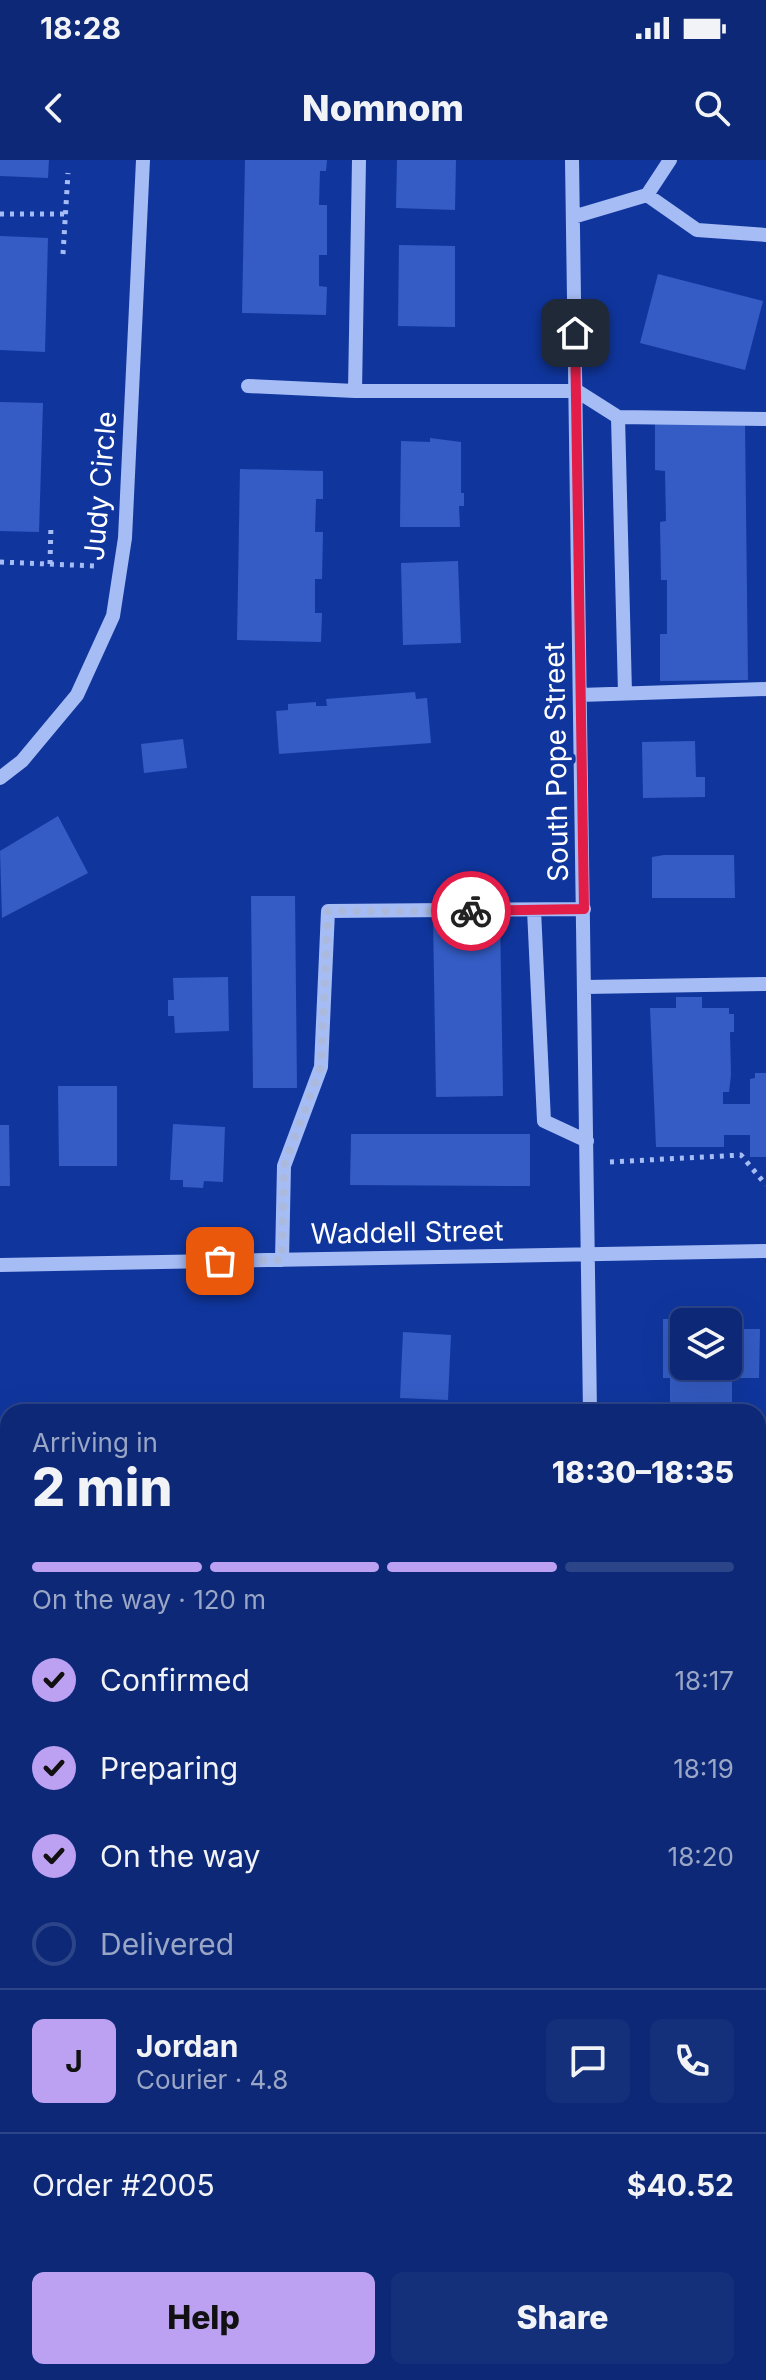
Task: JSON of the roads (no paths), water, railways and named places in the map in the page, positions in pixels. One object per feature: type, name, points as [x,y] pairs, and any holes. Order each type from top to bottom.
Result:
[{"type":"street","name":"Judy Circle","points":[[0,778],[22,761],[77,695],[113,616],[125,538],[143,160]]},
{"type":"street","points":[[355,391],[359,160]]},
{"type":"street","name":"South Pope Street","points":[[572,160],[590,1404]]},
{"type":"street","points":[[573,217],[647,195],[670,160]]},
{"type":"street","points":[[647,195],[697,230],[766,235]]},
{"type":"street","points":[[248,386],[355,391],[577,391],[618,417],[766,419]]},
{"type":"street","points":[[618,417],[625,693]]},
{"type":"street","points":[[580,695],[766,689]]},
{"type":"street","points":[[282,1260],[284,1166],[321,1067],[328,911],[584,909]]},
{"type":"street","points":[[534,910],[544,1121],[587,1141]]},
{"type":"street","points":[[585,987],[766,984]]},
{"type":"street","name":"Waddell Street","points":[[0,1265],[766,1251]]}]
